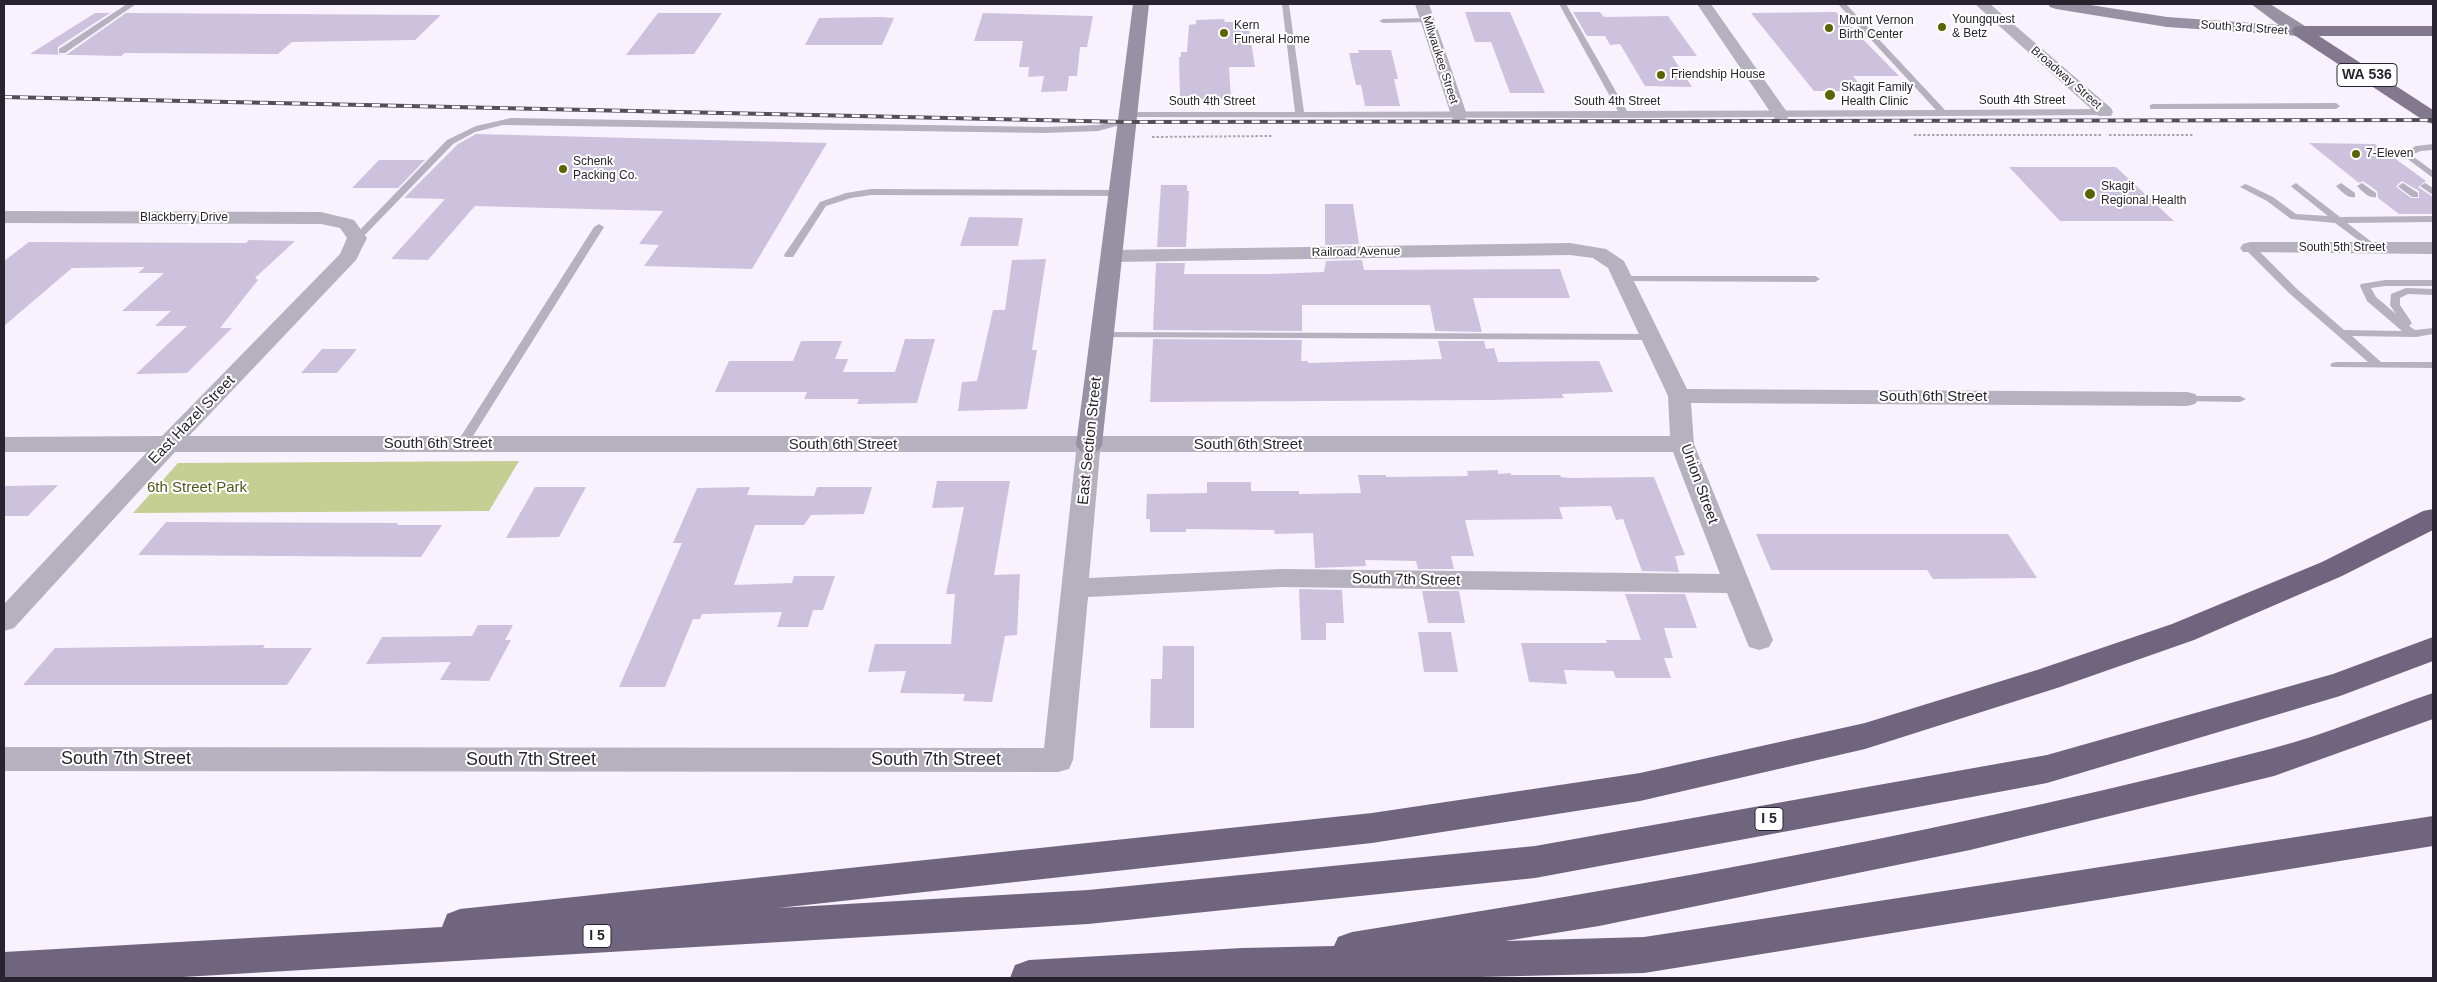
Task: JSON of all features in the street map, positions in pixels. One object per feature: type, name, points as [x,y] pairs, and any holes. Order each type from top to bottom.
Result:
[{"type":"highway","points":[[106,964],[1372,828],[1640,787],[1866,736],[2046,679],[2183,632],[2332,570],[2433,518]]},
{"type":"highway","name":"I 5","points":[[4,970],[1088,907],[1535,862],[2048,769],[2340,684],[2433,649]]},
{"type":"highway","points":[[1242,966],[1599,909],[1970,835],[2274,762],[2433,706]]},
{"type":"highway","points":[[1029,978],[1242,966],[1644,955],[2433,831]]},
{"type":"main road","name":"South 3rd Street","points":[[2300,31],[2433,31]]},
{"type":"main road","name":"WA 536","points":[[2300,31],[2433,118]]},
{"type":"street","name":"East Section Street","points":[[1058,760],[1089,445],[1141,4]]},
{"type":"street","name":"Milwaukee Street","points":[[1422,4],[1459,115]]},
{"type":"street","points":[[1704,4],[1781,115]]},
{"type":"street","name":"Broadway Street","points":[[1982,4],[2105,112]]},
{"type":"street","name":"South 3rd Street","points":[[2056,4],[2096,7],[2167,22],[2300,31]]},
{"type":"street","points":[[2259,4],[2300,31]]},
{"type":"street","name":"Blackberry Drive","points":[[4,217],[321,218],[347,224],[357,238]]},
{"type":"street","name":"East Hazel Street","points":[[4,621],[170,443],[349,256],[357,238]]},
{"type":"street","name":"South 5th Street","points":[[2250,248],[2433,248]]},
{"type":"street","name":"Railroad Avenue","points":[[1112,256],[1570,249],[1600,253]]},
{"type":"street","name":"Union Street","points":[[1600,253],[1617,265],[1679,396],[1682,444],[1758,640]]},
{"type":"street","name":"South 6th Street","points":[[1679,396],[2186,399]]},
{"type":"street","name":"South 6th Street","points":[[4,444],[1682,444]]},
{"type":"street","name":"South 7th Street","points":[[1075,588],[1281,578],[1737,584]]},
{"type":"street","name":"South 7th Street","points":[[4,759],[1058,760]]},
{"type":"lane","points":[[62,51],[132,4]]},
{"type":"lane","points":[[1285,4],[1300,115]]},
{"type":"lane","points":[[1562,4],[1625,115]]},
{"type":"lane","points":[[1842,4],[1886,49],[1944,114]]},
{"type":"lane","points":[[1383,21],[1427,20]]},
{"type":"lane","points":[[2153,107],[2336,106]]},
{"type":"lane","name":"South 4th Street","points":[[357,238],[450,142],[466,131],[490,124],[511,121],[1046,130],[1098,128],[1128,118],[1300,115],[1781,115],[2105,112]]},
{"type":"lane","points":[[2433,147],[2419,148],[2405,154],[2433,175]]},
{"type":"lane","points":[[2296,186],[2374,248]]},
{"type":"lane","points":[[2341,186],[2352,194]]},
{"type":"lane","points":[[2362,186],[2373,195]]},
{"type":"lane","points":[[2403,186],[2415,195]]},
{"type":"lane","points":[[2245,187],[2270,199],[2294,217],[2338,220],[2383,218],[2433,219]]},
{"type":"lane","points":[[789,256],[823,204],[849,195],[871,192],[1119,193]]},
{"type":"lane","points":[[462,444],[599,227]]},
{"type":"lane","points":[[2250,248],[2293,291],[2378,365]]},
{"type":"lane","points":[[1623,279],[1815,279]]},
{"type":"lane","points":[[2413,334],[2372,298],[2365,286],[2385,283],[2433,283]]},
{"type":"lane","points":[[2413,334],[2395,304],[2395,296],[2406,291],[2433,292]]},
{"type":"lane","points":[[2342,333],[2433,333]]},
{"type":"lane","points":[[1102,335],[1651,337]]},
{"type":"lane","points":[[2336,365],[2433,364]]},
{"type":"lane","points":[[2186,399],[2240,399]]},
{"type":"green space","name":"6th Street Park","points":[[519,461],[489,511],[133,513],[178,463]]},
{"type":"building","points":[[1465,12],[1510,12],[1545,93],[1510,93],[1491,42],[1475,42]]},
{"type":"building","points":[[1573,12],[1600,12],[1604,17],[1668,16],[1697,56],[1672,56],[1692,87],[1645,86],[1620,44],[1610,45],[1605,36],[1587,36]]},
{"type":"building","points":[[1836,12],[1899,76],[1853,76],[1865,91],[1814,91],[1751,13]]},
{"type":"building","points":[[95,13],[110,13],[58,47],[58,54],[64,55],[30,54]]},
{"type":"building","points":[[126,13],[441,15],[415,40],[292,42],[278,54],[125,53],[121,56],[66,55]]},
{"type":"building","points":[[658,13],[722,13],[694,54],[626,55]]},
{"type":"building","points":[[983,13],[1093,16],[1087,47],[1080,47],[1077,76],[1069,76],[1067,91],[1041,92],[1044,76],[1028,77],[1029,67],[1019,67],[1023,41],[974,41]]},
{"type":"building","points":[[819,18],[894,18],[882,45],[805,45]]},
{"type":"building","points":[[1224,19],[1225,22],[1248,22],[1255,67],[1229,67],[1231,99],[1180,99],[1179,57],[1181,57],[1181,52],[1187,52],[1189,25],[1196,24],[1196,20]]},
{"type":"building","points":[[1358,50],[1391,50],[1398,79],[1394,79],[1400,106],[1365,106],[1361,85],[1356,85],[1349,53],[1359,53]]},
{"type":"building","points":[[476,134],[827,143],[752,269],[644,266],[659,245],[639,244],[663,211],[475,206],[428,260],[391,259],[445,199],[404,198],[458,144]]},
{"type":"building","points":[[2309,143],[2375,144],[2426,181],[2418,187],[2433,197],[2433,214],[2399,214],[2378,198],[2377,191],[2363,181],[2359,183]],"holes":[[[2402,181],[2419,191],[2419,198],[2411,198],[2396,186]]]},
{"type":"building","points":[[379,160],[425,160],[398,188],[352,188]]},
{"type":"building","name":"Skagit Regional Health","points":[[2009,167],[2116,167],[2174,221],[2060,221]]},
{"type":"building","points":[[1161,185],[1187,185],[1187,191],[1189,191],[1186,247],[1157,247]]},
{"type":"building","points":[[1325,204],[1353,204],[1359,244],[1325,245]]},
{"type":"building","points":[[969,217],[1023,218],[1018,246],[960,246]]},
{"type":"building","points":[[249,240],[295,241],[255,278],[258,280],[220,328],[232,328],[187,373],[136,374],[187,326],[155,326],[171,311],[122,311],[164,273],[138,273],[145,267],[72,268],[4,326],[4,261],[29,242],[246,243]]},
{"type":"building","points":[[1046,259],[1032,350],[1037,350],[1027,409],[958,411],[962,382],[977,381],[993,310],[1005,310],[1012,260]]},
{"type":"building","points":[[1362,260],[1364,270],[1560,269],[1570,298],[1473,298],[1482,332],[1435,331],[1430,305],[1302,305],[1302,331],[1153,330],[1156,263],[1185,263],[1184,274],[1270,274],[1324,272],[1326,261]]},
{"type":"building","points":[[905,339],[935,339],[917,403],[857,404],[859,399],[804,399],[807,392],[715,392],[729,361],[793,361],[801,341],[842,341],[835,359],[848,359],[843,372],[895,372]]},
{"type":"building","points":[[1153,339],[1302,340],[1301,361],[1308,361],[1308,363],[1442,359],[1438,341],[1484,341],[1486,349],[1494,348],[1498,362],[1599,361],[1613,392],[1562,394],[1564,398],[1491,400],[1150,402]]},
{"type":"building","points":[[322,349],[357,349],[337,373],[301,373]]},
{"type":"building","points":[[1498,470],[1498,474],[1560,475],[1561,477],[1570,478],[1654,477],[1685,555],[1675,556],[1679,572],[1642,571],[1623,519],[1616,520],[1611,506],[1559,507],[1563,519],[1465,520],[1474,556],[1451,556],[1454,569],[1418,569],[1416,561],[1365,560],[1366,566],[1315,568],[1313,533],[1275,534],[1274,530],[1186,529],[1186,532],[1150,532],[1150,519],[1146,519],[1147,494],[1207,493],[1207,482],[1251,482],[1251,491],[1299,491],[1299,494],[1361,493],[1358,475],[1386,475],[1386,477],[1468,476],[1467,471]]},
{"type":"building","points":[[937,481],[1010,481],[994,575],[1020,574],[1017,635],[1005,636],[992,702],[963,701],[965,694],[900,693],[906,671],[868,672],[875,644],[951,644],[955,594],[946,594],[964,507],[932,508]]},
{"type":"building","points":[[58,485],[28,516],[4,516],[4,486]]},
{"type":"building","points":[[535,487],[586,487],[559,537],[506,538]]},
{"type":"building","points":[[750,487],[747,495],[814,496],[817,487],[872,487],[864,514],[811,515],[804,525],[755,525],[734,585],[792,583],[794,576],[835,576],[823,610],[813,610],[808,627],[777,627],[782,612],[702,614],[700,619],[693,619],[665,687],[619,687],[682,543],[673,543],[697,488]]},
{"type":"building","points":[[166,522],[398,523],[397,525],[442,525],[421,557],[138,555]]},
{"type":"building","points":[[1756,534],[2008,534],[2037,578],[1933,579],[1927,570],[1771,570]]},
{"type":"building","points":[[1299,589],[1342,590],[1344,623],[1326,623],[1326,640],[1301,640]]},
{"type":"building","points":[[1422,591],[1459,591],[1465,623],[1428,623]]},
{"type":"building","points":[[1625,594],[1685,594],[1697,628],[1664,628],[1673,658],[1664,658],[1671,678],[1616,678],[1613,671],[1564,670],[1567,684],[1529,682],[1521,643],[1607,643],[1606,640],[1641,640]]},
{"type":"building","points":[[478,625],[513,625],[505,640],[511,640],[489,681],[440,680],[451,662],[366,664],[382,637],[472,636]]},
{"type":"building","points":[[1418,632],[1451,632],[1458,672],[1424,672]]},
{"type":"building","points":[[265,645],[263,648],[312,648],[287,685],[23,685],[55,648]]},
{"type":"building","points":[[1163,646],[1194,646],[1194,728],[1150,728],[1151,679],[1162,679]]},
{"type":"railway","points":[[4,97],[1127,122],[2433,120]]},
{"type":"place","name":"Youngquest & Betz","points":[[1942,27]]},
{"type":"place","name":"Mount Vernon Birth Center","points":[[1829,28]]},
{"type":"place","name":"Kern Funeral Home","points":[[1224,33]]},
{"type":"place","name":"Friendship House","points":[[1661,75]]},
{"type":"place","name":"Skagit Family Health Clinic","points":[[1830,95]]},
{"type":"place","name":"7-Eleven","points":[[2356,154]]},
{"type":"place","name":"Schenk Packing Co.","points":[[563,169]]},
{"type":"place","name":"Skagit Regional Health","points":[[2090,194]]}]
